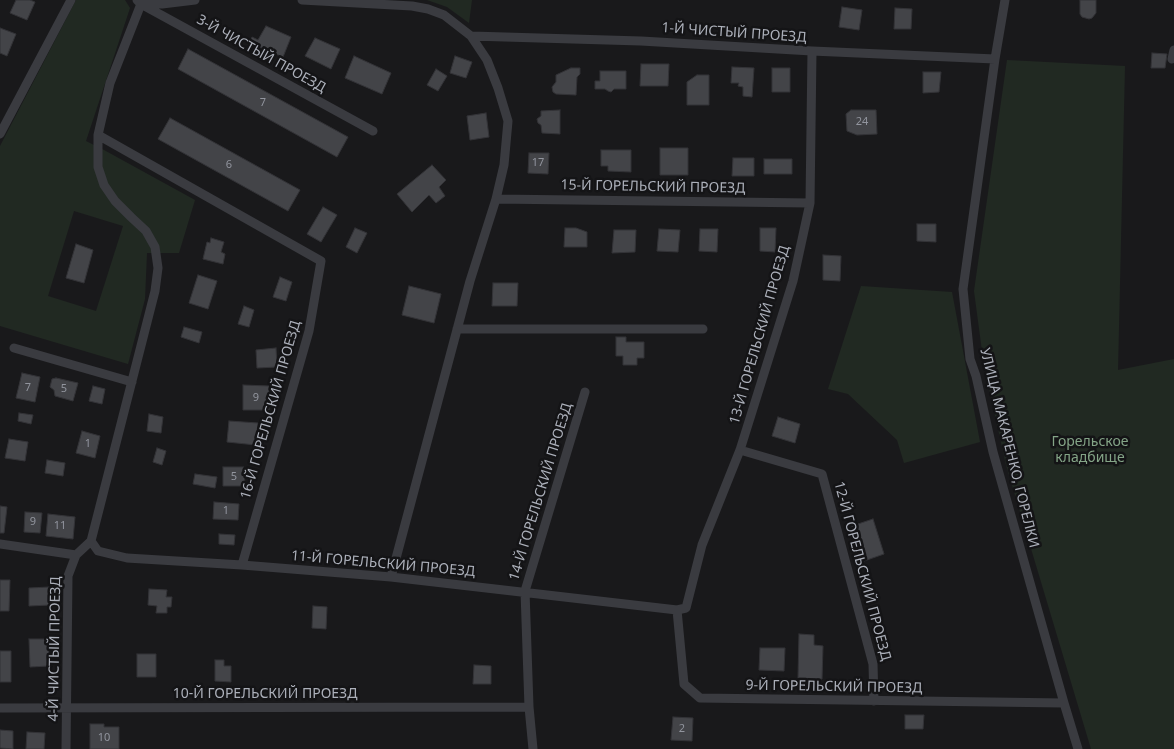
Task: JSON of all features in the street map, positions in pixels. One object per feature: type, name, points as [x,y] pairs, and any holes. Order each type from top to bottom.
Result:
[{"type":"street","points":[[0,134],[71,0]]},
{"type":"street","points":[[90,541],[155,291],[158,268],[155,246],[146,230],[131,218],[104,186],[98,167],[98,135],[110,83],[139,2],[162,4],[196,0]]},
{"type":"street","points":[[302,0],[412,6],[444,15],[471,36],[486,60],[498,88],[508,121],[504,164],[496,199],[470,281],[391,577]]},
{"type":"street","name":"УЛИЦА МАКАРЕНКО, ГОРЕЛКИ","points":[[1005,0],[995,58],[963,289],[970,359],[976,376],[993,452],[1078,749]]},
{"type":"street","name":"3-Й ЧИСТЫЙ ПРОЕЗД","points":[[139,2],[372,131]]},
{"type":"street","name":"1-Й ЧИСТЫЙ ПРОЕЗД","points":[[471,36],[641,41],[812,51],[995,58]]},
{"type":"street","name":"13-Й ГОРЕЛЬСКИЙ ПРОЕЗД","points":[[677,610],[686,608],[702,545],[740,450],[793,281],[810,202],[812,51]]},
{"type":"street","name":"16-Й ГОРЕЛЬСКИЙ ПРОЕЗД","points":[[98,135],[321,262],[309,331],[242,565]]},
{"type":"street","name":"15-Й ГОРЕЛЬСКИЙ ПРОЕЗД","points":[[496,199],[810,202]]},
{"type":"street","points":[[457,329],[703,329]]},
{"type":"street","points":[[14,348],[132,382]]},
{"type":"street","name":"14-Й ГОРЕЛЬСКИЙ ПРОЕЗД","points":[[533,749],[529,707],[525,592],[586,392]]},
{"type":"street","name":"12-Й ГОРЕЛЬСКИЙ ПРОЕЗД","points":[[740,450],[822,474],[873,664],[874,701]]},
{"type":"street","name":"11-Й ГОРЕЛЬСКИЙ ПРОЕЗД","points":[[90,541],[98,551],[127,558],[391,577],[677,610]]},
{"type":"street","name":"4-Й ЧИСТЫЙ ПРОЕЗД","points":[[66,749],[68,576],[76,555],[90,541]]},
{"type":"street","points":[[0,544],[76,555]]},
{"type":"street","name":"9-Й ГОРЕЛЬСКИЙ ПРОЕЗД","points":[[677,610],[684,684],[700,698],[1064,703]]},
{"type":"street","name":"10-Й ГОРЕЛЬСКИЙ ПРОЕЗД","points":[[0,708],[529,707]]},
{"type":"green space","points":[[76,0],[125,0],[130,8],[86,141],[195,200],[179,253],[147,253],[145,299],[128,364],[0,326],[0,146]],"holes":[[[74,211],[123,226],[96,311],[48,296]]]},
{"type":"green space","points":[[427,0],[472,0],[469,23],[447,7]]},
{"type":"green space","name":"Горельское кладбище","points":[[1007,60],[1125,66],[1118,370],[1174,359],[1174,749],[1091,749],[1006,465],[984,366],[974,291]]},
{"type":"green space","points":[[861,286],[952,292],[980,442],[904,463],[897,440],[848,394],[828,389]]},
{"type":"building","points":[[16,0],[35,2],[27,20],[10,13]]},
{"type":"building","points":[[1080,0],[1096,0],[1096,13],[1092,18],[1082,17],[1080,14]]},
{"type":"building","points":[[842,7],[862,10],[859,30],[839,27]]},
{"type":"building","points":[[895,8],[912,9],[911,29],[894,29]]},
{"type":"building","points":[[266,26],[291,37],[283,57],[250,43],[252,37],[258,40]]},
{"type":"building","points":[[0,28],[16,34],[7,56],[0,53]]},
{"type":"building","points":[[315,38],[340,49],[331,69],[305,56]]},
{"type":"building","points":[[188,49],[348,137],[337,157],[178,69]]},
{"type":"building","points":[[1152,53],[1167,54],[1165,68],[1151,68]]},
{"type":"building","points":[[354,56],[391,73],[382,94],[345,78]]},
{"type":"building","points":[[455,56],[472,62],[466,78],[450,73]]},
{"type":"building","points":[[641,64],[669,64],[668,86],[640,86]]},
{"type":"building","points":[[732,67],[754,68],[752,97],[743,96],[743,87],[738,86],[739,83],[731,83]]},
{"type":"building","points":[[571,68],[580,68],[580,74],[577,77],[576,95],[556,94],[553,92],[552,87],[556,82],[556,75]]},
{"type":"building","points":[[772,68],[790,68],[790,92],[772,92]]},
{"type":"building","points":[[436,69],[447,76],[438,91],[427,85]]},
{"type":"building","points":[[600,71],[626,71],[626,89],[614,89],[611,92],[605,89],[595,89],[595,81],[600,81]]},
{"type":"building","points":[[923,72],[941,72],[939,92],[923,93]]},
{"type":"building","points":[[697,75],[709,75],[709,105],[687,105],[687,82]]},
{"type":"building","points":[[560,110],[560,134],[542,133],[541,125],[537,119],[541,116],[541,111]]},
{"type":"building","points":[[851,110],[876,110],[877,134],[857,135],[847,131],[846,114]]},
{"type":"building","points":[[486,113],[489,137],[470,140],[467,116]]},
{"type":"building","points":[[170,118],[300,190],[288,211],[158,139]]},
{"type":"building","points":[[660,148],[688,148],[688,175],[660,175]]},
{"type":"building","points":[[601,150],[631,150],[631,172],[608,171],[608,166],[601,166]]},
{"type":"building","points":[[529,153],[549,153],[548,174],[528,173]]},
{"type":"building","points":[[733,158],[754,158],[754,176],[732,176]]},
{"type":"building","points":[[764,159],[792,159],[792,174],[764,174]]},
{"type":"building","points":[[432,165],[446,180],[439,187],[445,196],[436,203],[429,195],[412,212],[397,194]]},
{"type":"building","points":[[323,207],[337,215],[321,242],[307,234]]},
{"type":"building","points":[[917,224],[936,224],[936,242],[917,241]]},
{"type":"building","points":[[355,228],[367,233],[357,253],[346,247]]},
{"type":"building","points":[[565,228],[576,228],[587,232],[587,247],[564,247]]},
{"type":"building","points":[[760,228],[776,228],[775,252],[760,251]]},
{"type":"building","points":[[659,229],[680,230],[678,252],[657,251]]},
{"type":"building","points":[[700,229],[718,229],[717,252],[699,251]]},
{"type":"building","points":[[614,230],[636,230],[635,252],[612,253]]},
{"type":"building","points":[[211,238],[224,242],[221,252],[225,254],[223,264],[203,259],[207,242],[210,243]]},
{"type":"building","points":[[76,244],[93,250],[84,283],[66,278]]},
{"type":"building","points":[[823,255],[841,256],[840,281],[823,280]]},
{"type":"building","points":[[198,275],[217,281],[208,309],[189,303]]},
{"type":"building","points":[[280,277],[292,282],[286,301],[273,297]]},
{"type":"building","points":[[493,283],[518,283],[517,306],[492,306]]},
{"type":"building","points":[[409,286],[441,294],[434,323],[402,315]]},
{"type":"building","points":[[244,306],[254,310],[249,327],[238,324]]},
{"type":"building","points":[[184,327],[202,332],[199,343],[181,337]]},
{"type":"building","points":[[616,337],[626,337],[626,342],[644,342],[644,358],[637,358],[637,365],[623,365],[623,356],[616,356]]},
{"type":"building","points":[[276,348],[277,367],[257,368],[256,350]]},
{"type":"building","points":[[22,373],[40,377],[35,402],[16,398]]},
{"type":"building","points":[[56,378],[78,383],[73,401],[55,396],[54,390],[50,387],[52,379]]},
{"type":"building","points":[[243,385],[269,386],[269,410],[243,410]]},
{"type":"building","points":[[93,386],[105,389],[102,404],[89,401]]},
{"type":"building","points":[[19,413],[33,415],[31,424],[18,421]]},
{"type":"building","points":[[149,414],[163,417],[161,433],[147,431]]},
{"type":"building","points":[[778,417],[800,424],[795,443],[772,436]]},
{"type":"building","points":[[229,421],[258,423],[256,445],[227,442]]},
{"type":"building","points":[[82,431],[100,436],[95,458],[76,453]]},
{"type":"building","points":[[9,439],[28,442],[25,461],[5,458]]},
{"type":"building","points":[[157,448],[166,451],[162,465],[153,462]]},
{"type":"building","points":[[47,460],[65,463],[63,476],[45,473]]},
{"type":"building","points":[[223,467],[244,467],[245,486],[223,486]]},
{"type":"building","points":[[195,474],[217,477],[215,488],[193,484]]},
{"type":"building","points":[[214,502],[239,504],[238,520],[213,519]]},
{"type":"building","points":[[0,506],[7,507],[4,533],[0,533]]},
{"type":"building","points":[[25,512],[42,513],[40,533],[24,532]]},
{"type":"building","points":[[48,514],[75,517],[73,539],[46,536]]},
{"type":"building","points":[[873,519],[884,554],[864,561],[852,526]]},
{"type":"building","points":[[219,534],[235,535],[234,545],[219,544]]},
{"type":"building","points":[[0,580],[10,580],[9,611],[0,611]]},
{"type":"building","points":[[50,587],[50,605],[29,606],[29,588]]},
{"type":"building","points":[[149,589],[167,590],[166,597],[172,597],[171,607],[167,607],[167,613],[156,613],[157,606],[148,605]]},
{"type":"building","points":[[313,606],[327,607],[326,629],[312,628]]},
{"type":"building","points":[[799,634],[814,635],[814,645],[823,646],[822,679],[798,678]]},
{"type":"building","points":[[29,639],[48,639],[49,666],[30,667]]},
{"type":"building","points":[[760,648],[785,648],[784,671],[759,670]]},
{"type":"building","points":[[0,651],[11,651],[11,682],[0,682]]},
{"type":"building","points":[[137,654],[156,654],[156,677],[137,677]]},
{"type":"building","points":[[215,660],[224,660],[224,666],[231,666],[231,682],[215,681]]},
{"type":"building","points":[[474,665],[491,666],[491,684],[473,684]]},
{"type":"building","points":[[905,715],[924,715],[923,729],[905,729]]},
{"type":"building","points":[[673,717],[693,718],[692,741],[671,740]]},
{"type":"building","points":[[90,724],[104,724],[104,727],[119,727],[119,749],[90,749]]},
{"type":"building","points":[[0,730],[13,731],[13,749],[0,748]]},
{"type":"building","points":[[27,732],[45,733],[44,749],[26,749]]}]
